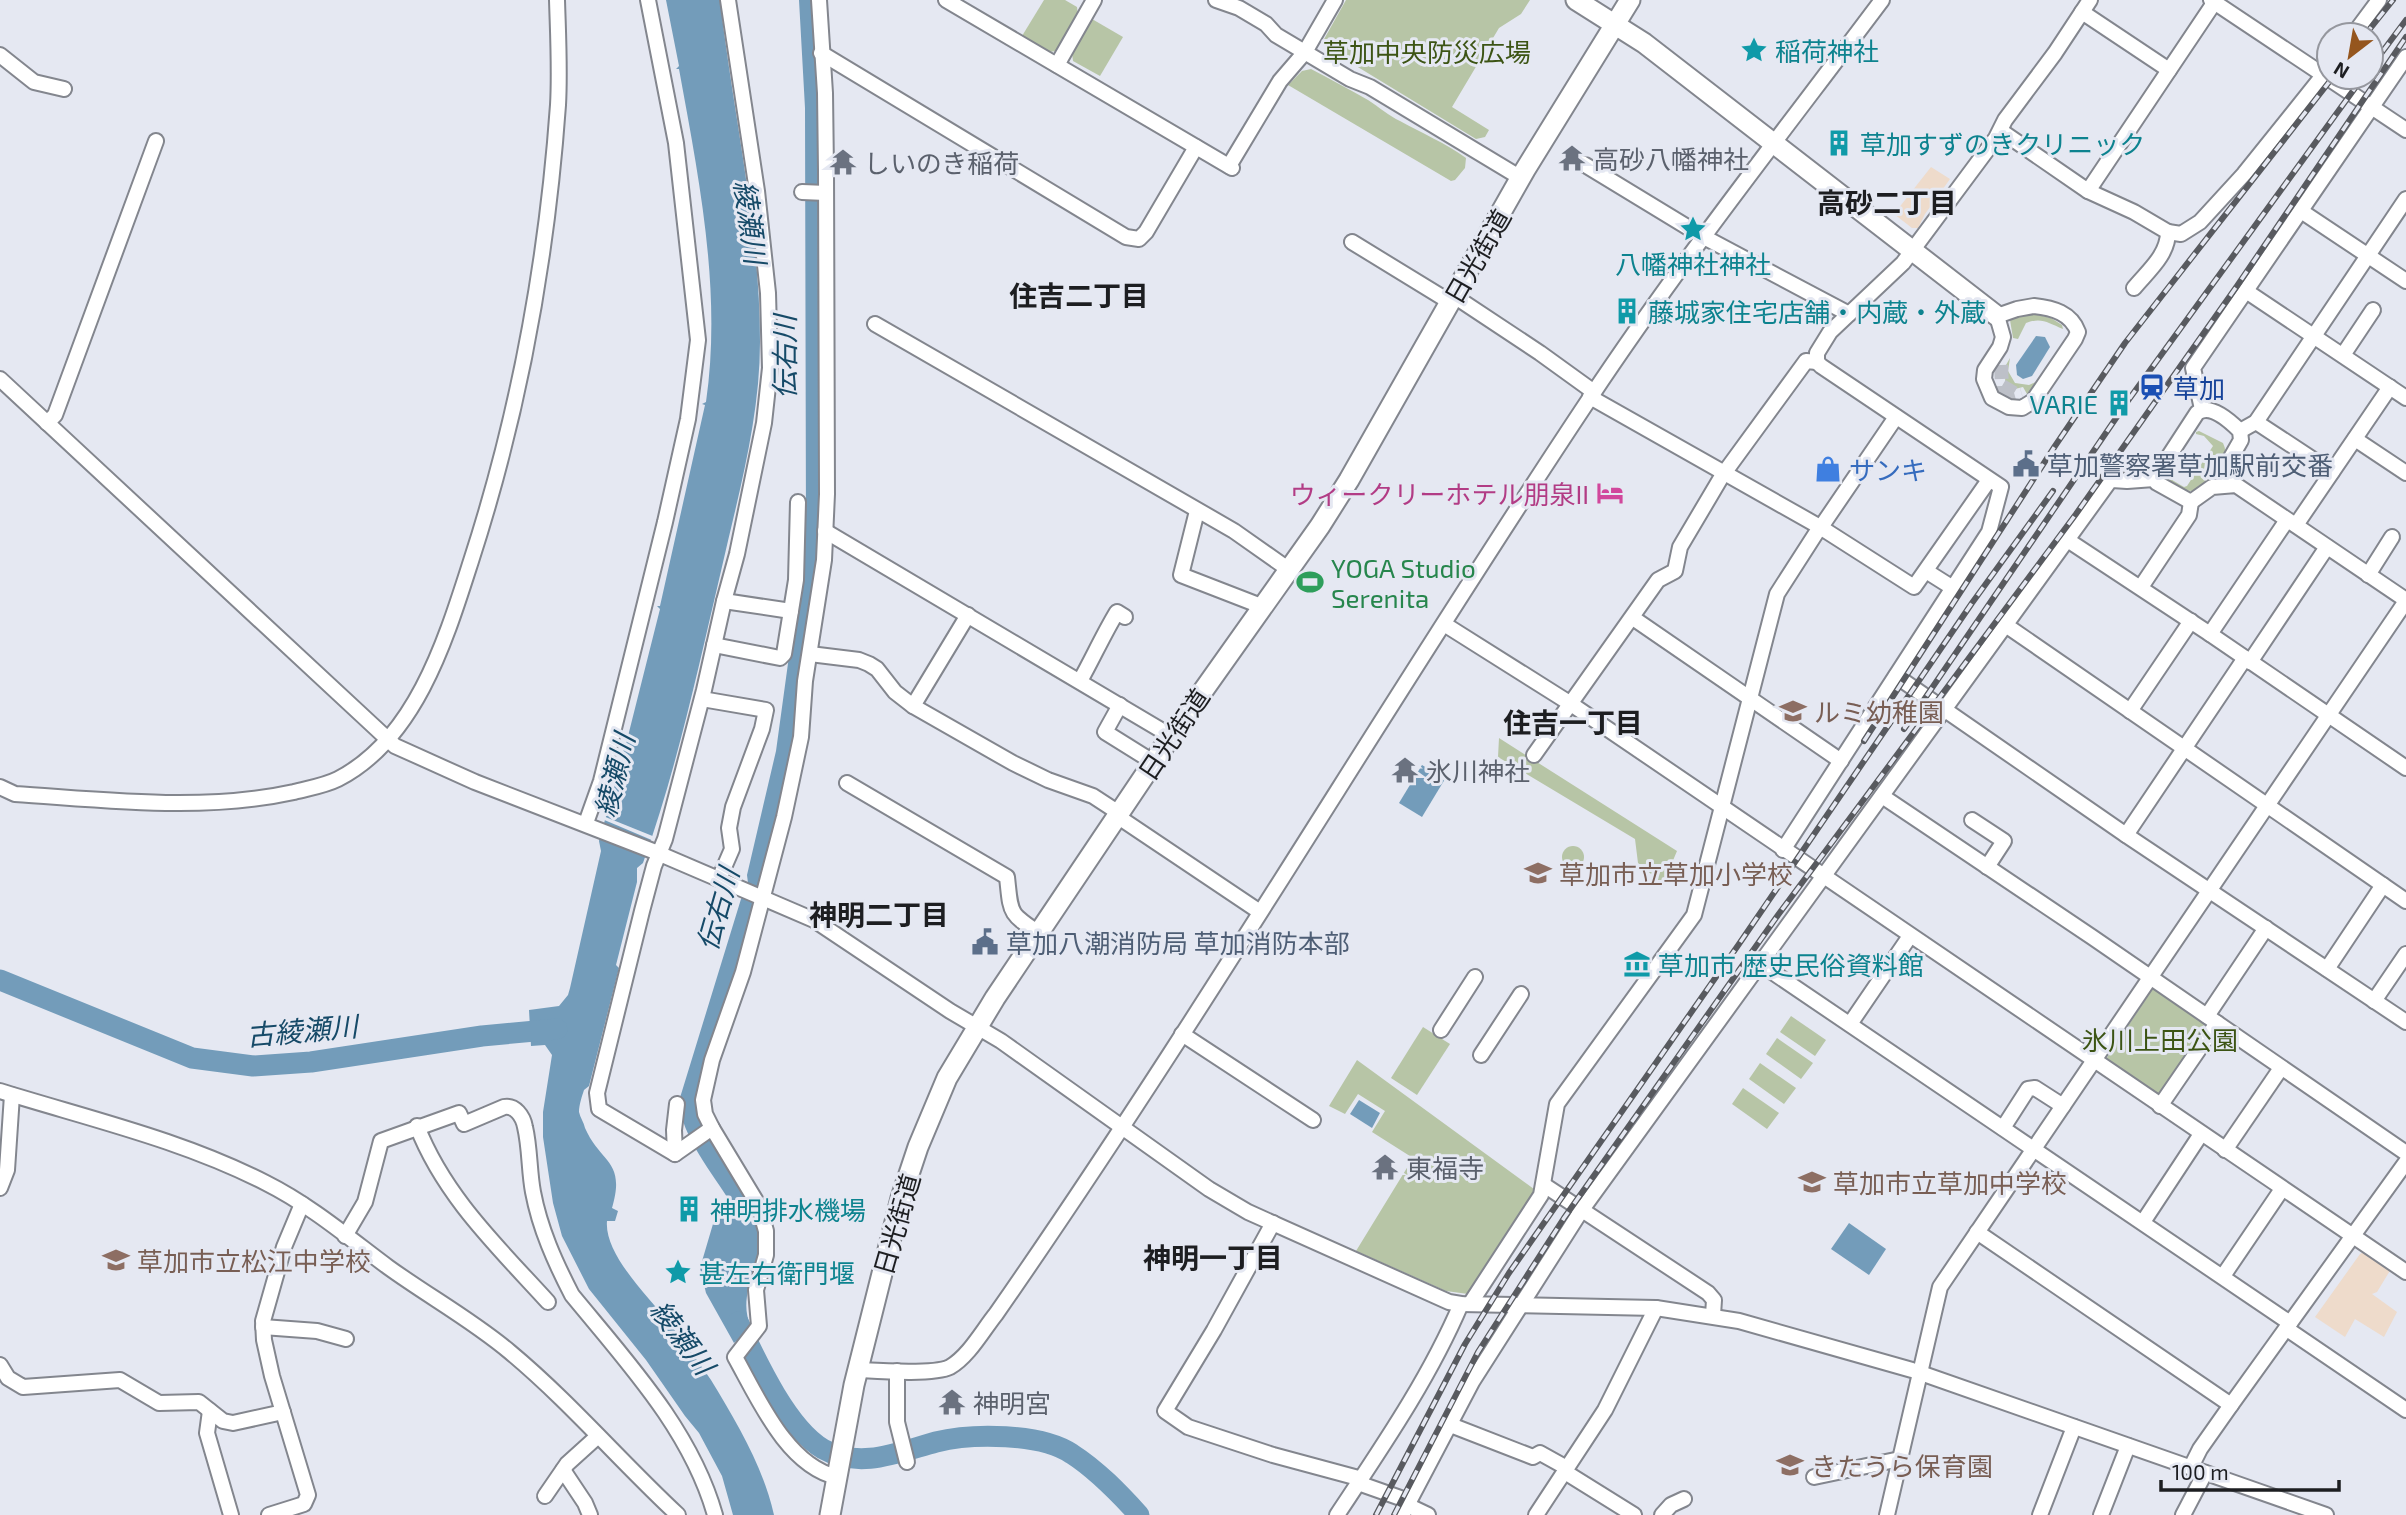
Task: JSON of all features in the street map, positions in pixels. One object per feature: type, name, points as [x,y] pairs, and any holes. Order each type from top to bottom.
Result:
[{"type":"main road","points":[[1576,0],[1644,43],[1997,316]]},
{"type":"main road","name":"日光街道","points":[[830,1515],[858,1370],[901,1198],[918,1147],[947,1078],[977,1027],[1153,762],[1320,526],[1349,480],[1521,178],[1630,0]]},
{"type":"street","points":[[0,787],[15,794],[142,802],[271,797],[325,785],[358,767],[387,741],[425,682],[443,648],[484,521],[510,419],[534,310],[550,197],[558,100],[557,0]]},
{"type":"street","points":[[591,825],[688,419],[698,340],[678,156],[648,0]]},
{"type":"street","points":[[675,1154],[599,1110],[597,1093],[656,852],[665,839],[737,554],[760,450],[770,368],[768,293],[757,191],[728,0]]},
{"type":"street","points":[[818,0],[825,93],[826,193],[825,531],[819,597],[808,658],[801,737],[784,817],[743,972],[703,1100],[705,1114],[712,1128],[759,1206],[766,1231],[766,1255],[756,1290],[759,1326],[735,1357],[781,1435],[821,1473],[837,1473]]},
{"type":"street","points":[[946,0],[1231,167],[1279,81],[1305,52],[1335,0]]},
{"type":"street","points":[[1056,65],[1094,0]]},
{"type":"street","points":[[1216,0],[1248,13],[1266,24],[1276,35],[1350,79],[1370,87],[1521,178]]},
{"type":"street","points":[[858,1370],[938,1370],[949,1367],[960,1358],[996,1314],[1182,1034],[1592,395],[1702,236],[1882,0]]},
{"type":"street","points":[[2363,21],[2379,0]]},
{"type":"street","points":[[2088,191],[2214,1],[2315,64]]},
{"type":"street","points":[[1817,362],[1817,353],[1830,332],[1914,251],[2001,131],[2005,120],[2086,6],[2169,70]]},
{"type":"street","points":[[821,53],[1126,237],[1139,239],[1146,232],[1196,147]]},
{"type":"street","points":[[0,55],[34,82],[64,89]]},
{"type":"street","points":[[2202,409],[2193,368],[2406,57]]},
{"type":"street","points":[[2001,131],[2088,191],[2134,212],[2168,232],[2181,234],[2200,222],[2249,168],[2315,87]]},
{"type":"street","points":[[2351,91],[2406,130]]},
{"type":"street","points":[[47,423],[55,415],[156,141]]},
{"type":"street","points":[[1581,163],[1702,236],[1849,314]]},
{"type":"street","points":[[802,192],[826,193]]},
{"type":"street","points":[[2240,431],[2256,422],[2406,199]]},
{"type":"street","points":[[2301,211],[2406,281]]},
{"type":"street","points":[[2134,288],[2163,253],[2168,242],[2168,232]]},
{"type":"street","points":[[1352,242],[1540,353],[1592,395],[1820,527],[1914,587],[1989,480]]},
{"type":"street","points":[[2246,291],[2406,398]]},
{"type":"street","points":[[2001,365],[2007,343],[1997,316],[2017,309],[2047,308],[2062,313],[2071,320],[2078,332],[2033,401],[2016,408],[1992,397],[1984,379],[1985,370],[2003,337]]},
{"type":"street","points":[[2343,355],[2373,310]]},
{"type":"street","points":[[876,324],[1234,531],[1288,569]]},
{"type":"street","points":[[1534,755],[1658,580],[1675,571],[1680,547],[1726,473],[1806,361],[1817,362],[2001,487],[1989,532],[1783,850]]},
{"type":"street","points":[[0,379],[387,741],[475,782],[591,825],[814,920],[1001,1041],[1209,1189],[1248,1212],[1433,1295],[1466,1304],[1656,1308],[1713,1315],[1773,1329],[1920,1373],[2191,1467],[2292,1509],[2326,1515]]},
{"type":"street","points":[[2210,634],[2332,472],[2390,387]]},
{"type":"street","points":[[2141,587],[2189,515],[2191,502],[2212,487],[2229,461],[2241,440],[2240,431],[2210,410],[2202,409],[2154,479]]},
{"type":"street","points":[[1337,1515],[1466,1304],[1541,1195],[1557,1104],[1694,915],[1777,594],[1896,417]]},
{"type":"street","points":[[2256,422],[2332,472]]},
{"type":"street","points":[[2355,439],[2406,473]]},
{"type":"street","points":[[1886,1515],[1940,1287],[2406,601],[2236,485],[2229,470],[2229,461]]},
{"type":"street","points":[[2154,479],[2191,502]]},
{"type":"street","points":[[1406,1507],[1448,1424],[1520,1304],[1581,1211],[1822,876],[2112,480],[2154,479]]},
{"type":"street","points":[[2212,487],[2236,485]]},
{"type":"street","points":[[786,655],[796,580],[798,502]]},
{"type":"street","points":[[1198,511],[1181,575],[1261,606]]},
{"type":"street","points":[[825,531],[1171,736]]},
{"type":"street","points":[[2368,575],[2392,537]]},
{"type":"street","points":[[2069,541],[2404,763]]},
{"type":"street","points":[[2126,835],[2184,748],[2327,547]]},
{"type":"street","points":[[1926,571],[1953,588]]},
{"type":"street","points":[[724,601],[791,611]]},
{"type":"street","points":[[1080,681],[1117,612],[1125,617]]},
{"type":"street","points":[[913,706],[968,615]]},
{"type":"street","points":[[1633,618],[1841,761]]},
{"type":"street","points":[[2130,711],[2191,621]]},
{"type":"street","points":[[1444,624],[1571,704],[2406,1272]]},
{"type":"street","points":[[2007,626],[2406,901]]},
{"type":"street","points":[[714,645],[780,658],[786,655],[859,660],[869,664],[877,669],[895,692],[913,706],[1013,764],[1093,796],[1260,912]]},
{"type":"street","points":[[1896,676],[2126,835],[2406,1022]]},
{"type":"street","points":[[702,698],[766,710],[762,729],[733,807],[729,828],[732,849],[719,879]]},
{"type":"street","points":[[1120,705],[1105,732],[1153,762]]},
{"type":"street","points":[[847,783],[1007,877],[1011,911],[1016,919],[1039,933]]},
{"type":"street","points":[[1882,796],[2406,1153]]},
{"type":"street","points":[[1972,820],[2004,841],[1987,867]]},
{"type":"street","points":[[2328,970],[2383,885]]},
{"type":"street","points":[[2160,1106],[2266,928]]},
{"type":"street","points":[[1850,1024],[1910,936]]},
{"type":"street","points":[[2374,1001],[2406,954]]},
{"type":"street","points":[[1759,963],[2223,1276],[2406,1410]]},
{"type":"street","points":[[1441,1030],[1475,977]]},
{"type":"street","points":[[1481,1055],[1521,994]]},
{"type":"street","points":[[1182,1034],[1313,1120]]},
{"type":"street","points":[[2225,1150],[2281,1068]]},
{"type":"street","points":[[2003,1128],[2028,1089],[2035,1088],[2063,1106]]},
{"type":"street","points":[[0,1188],[7,1170],[6,1093],[200,1152],[268,1184],[302,1204],[508,1350],[552,1388],[678,1515]]},
{"type":"street","points":[[675,1154],[677,1104]]},
{"type":"street","points":[[345,1236],[365,1202],[381,1141],[459,1113],[464,1124],[504,1107],[516,1109],[525,1125],[529,1171],[539,1216],[548,1245],[565,1281],[572,1295],[637,1372],[665,1413],[695,1465],[715,1515]]},
{"type":"street","points":[[417,1126],[431,1159],[457,1201],[548,1302]]},
{"type":"street","points":[[675,1154],[712,1128]]},
{"type":"street","points":[[2143,1222],[2201,1134]]},
{"type":"street","points":[[2191,1467],[2200,1449],[2231,1405],[2406,1162]]},
{"type":"street","points":[[1544,1185],[1708,1293],[1714,1300],[1713,1315]]},
{"type":"street","points":[[2223,1276],[2281,1189]]},
{"type":"street","points":[[270,1515],[303,1504],[308,1495],[282,1412],[263,1327],[284,1247],[302,1204]]},
{"type":"street","points":[[1273,1223],[1214,1330],[1165,1410],[1188,1427],[1360,1481],[1406,1507],[1428,1515]]},
{"type":"street","points":[[1977,1232],[2231,1405]]},
{"type":"street","points":[[1536,1515],[1605,1410],[1656,1308]]},
{"type":"street","points":[[263,1327],[317,1331],[346,1339]]},
{"type":"street","points":[[0,1366],[8,1378],[23,1387],[120,1380],[159,1403],[199,1402],[223,1421],[233,1423],[282,1412]]},
{"type":"street","points":[[897,1371],[897,1422],[907,1462]]},
{"type":"street","points":[[210,1411],[206,1433],[231,1515]]},
{"type":"street","points":[[1448,1424],[1533,1457],[1540,1453],[1634,1515]]},
{"type":"street","points":[[2040,1515],[2074,1427]]},
{"type":"street","points":[[545,1496],[563,1470],[598,1436]]},
{"type":"street","points":[[2101,1515],[2128,1446]]},
{"type":"street","points":[[1814,1477],[1900,1459]]},
{"type":"street","points":[[563,1470],[590,1515]]},
{"type":"street","points":[[2183,1515],[2205,1473]]},
{"type":"street","points":[[1662,1515],[1671,1505],[1684,1499]]},
{"type":"shaded area","points":[[1931,167],[1950,179],[1918,228],[1912,228],[1894,214]]},
{"type":"shaded area","points":[[2364,1252],[2391,1269],[2377,1292],[2372,1294],[2397,1312],[2384,1337],[2355,1319],[2345,1337],[2315,1317]]},
{"type":"green space","points":[[1044,0],[1065,0],[1077,7],[1078,16],[1057,51],[1049,52],[1022,36]]},
{"type":"green space","name":"草加中央防災広場","points":[[1346,0],[1530,0],[1521,14],[1499,28],[1452,107],[1489,130],[1485,137],[1476,139],[1325,47],[1323,41]]},
{"type":"green space","points":[[1092,19],[1123,37],[1100,76],[1073,61],[1072,53]]},
{"type":"green space","points":[[1311,69],[1466,158],[1465,168],[1451,181],[1288,85],[1302,71]]},
{"type":"green space","points":[[2029,313],[2051,318],[2062,325],[2063,329],[2045,322],[2032,321],[2026,323],[2018,339],[2013,338],[2010,320]]},
{"type":"green space","points":[[2010,358],[2008,371],[2015,383],[2029,385],[2040,380],[2027,394],[2023,387],[2015,389],[2005,382],[2006,365]]},
{"type":"green space","points":[[2199,431],[2223,443],[2225,456],[2217,478],[2203,488],[2188,491],[2166,479],[2167,477],[2184,487],[2187,486],[2213,446],[2204,436],[2196,434]]},
{"type":"green space","points":[[1499,738],[1677,851],[1663,884],[1638,863],[1635,839],[1498,757]]},
{"type":"green space","points":[[1573,846],[1583,853],[1584,857],[1577,867],[1573,868],[1563,861],[1562,857],[1569,847]]},
{"type":"green space","name":"氷川上田公園","points":[[2154,987],[2207,1023],[2208,1027],[2159,1098],[2104,1062]]},
{"type":"green space","points":[[1791,1016],[1826,1040],[1815,1056],[1780,1032]]},
{"type":"green space","points":[[1423,1027],[1450,1044],[1417,1095],[1391,1078]]},
{"type":"green space","points":[[1777,1038],[1813,1063],[1801,1079],[1766,1054]]},
{"type":"green space","points":[[1357,1060],[1538,1192],[1468,1294],[1446,1291],[1356,1251],[1413,1158],[1372,1132],[1385,1111],[1358,1094],[1345,1114],[1329,1106]]},
{"type":"green space","points":[[1760,1063],[1796,1088],[1784,1104],[1749,1079]]},
{"type":"green space","points":[[1743,1088],[1779,1113],[1767,1129],[1732,1104]]},
{"type":"water","name":"綾瀬川","points":[[666,0],[720,0],[756,256],[759,371],[747,457],[695,681],[677,755],[655,827],[643,863],[637,868],[637,882],[616,965],[619,968],[589,1086],[584,1090],[579,1112],[591,1140],[614,1171],[616,1192],[612,1208],[618,1211],[615,1221],[607,1221],[613,1248],[620,1262],[711,1380],[756,1462],[774,1515],[733,1515],[722,1476],[699,1433],[646,1360],[589,1289],[562,1236],[553,1203],[543,1137],[543,1112],[552,1055],[545,1045],[531,1046],[529,1010],[559,1006],[570,988],[601,851],[599,841],[660,609],[657,606],[660,606],[705,405],[702,404],[706,402],[711,319],[706,235],[701,193],[679,69],[676,69],[679,66]]},
{"type":"water","points":[[799,0],[813,0],[818,95],[821,500],[816,576],[795,727],[780,801],[742,948],[696,1093],[696,1109],[702,1123],[744,1193],[759,1233],[757,1257],[746,1303],[751,1327],[734,1343],[706,1293],[700,1268],[718,1207],[727,1210],[731,1203],[685,1128],[679,1101],[748,883],[747,875],[776,751],[806,532],[805,108]]},
{"type":"water","points":[[2036,336],[2045,337],[2050,347],[2032,376],[2023,379],[2017,375],[2016,365]]},
{"type":"water","points":[[1422,765],[1445,779],[1422,817],[1399,803]]},
{"type":"water","points":[[1359,1100],[1380,1113],[1372,1128],[1350,1114]]},
{"type":"water","points":[[1849,1223],[1886,1249],[1869,1275],[1831,1249]]},
{"type":"pier","points":[[603,816],[655,837],[654,841],[602,819]]},
{"type":"waterway","name":"古綾瀬川","points":[[0,980],[192,1058],[253,1066],[311,1062],[482,1036],[557,1029]]},
{"type":"waterway","name":"伝右川","points":[[738,1322],[785,1410],[797,1426],[823,1449],[837,1455],[865,1459],[968,1437],[1006,1437],[1043,1442],[1059,1447],[1081,1460],[1139,1515]]},
{"type":"tunnel","points":[[2001,365],[2002,386],[2014,393],[2021,391]]},
{"type":"railway","points":[[2376,21],[2393,0]]},
{"type":"railway","points":[[2385,48],[2406,20]]},
{"type":"railway","points":[[1394,1515],[1478,1352],[1564,1218],[1778,915],[2076,514],[2237,286],[2406,37]]},
{"type":"railway","points":[[1864,741],[2125,343],[2322,91]]},
{"type":"railway","points":[[1904,729],[2127,402],[2353,91]]},
{"type":"railway","points":[[1376,1515],[1465,1344],[1509,1273],[1739,944],[1972,603],[2053,491]]},
{"type":"place","name":"稲荷神社","points":[[1754,50]]},
{"type":"place","name":"草加すずのきクリニック","points":[[1839,143]]},
{"type":"place","name":"高砂八幡神社","points":[[1572,158]]},
{"type":"place","name":"しいのき稲荷","points":[[843,162]]},
{"type":"place","name":"八幡神社神社","points":[[1693,229]]},
{"type":"place","name":"藤城家住宅店舗・内蔵・外蔵","points":[[1627,311]]},
{"type":"place","name":"草加","points":[[2152,387]]},
{"type":"place","name":"VARIE","points":[[2119,403]]},
{"type":"place","name":"草加警察署草加駅前交番","points":[[2026,464]]},
{"type":"place","name":"サンキ","points":[[1828,469]]},
{"type":"place","name":"ウィークリーホテル朋泉II","points":[[1610,493]]},
{"type":"place","name":"YOGA Studio Serenita","points":[[1310,582]]},
{"type":"place","name":"ルミ幼稚園","points":[[1793,711]]},
{"type":"place","name":"氷川神社","points":[[1405,770]]},
{"type":"place","name":"草加市立草加小学校","points":[[1538,873]]},
{"type":"place","name":"草加八潮消防局 草加消防本部","points":[[985,942]]},
{"type":"place","name":"草加市 歴史民俗資料館","points":[[1637,964]]},
{"type":"place","name":"東福寺","points":[[1385,1167]]},
{"type":"place","name":"草加市立草加中学校","points":[[1812,1182]]},
{"type":"place","name":"神明排水機場","points":[[689,1209]]},
{"type":"place","name":"草加市立松江中学校","points":[[116,1260]]},
{"type":"place","name":"甚左右衛門堰","points":[[678,1272]]},
{"type":"place","name":"神明宮","points":[[952,1402]]},
{"type":"place","name":"きたうら保育園","points":[[1790,1465]]},
{"type":"district","name":"高砂二丁目","points":[[1887,202]]},
{"type":"district","name":"住吉二丁目","points":[[1079,295]]},
{"type":"district","name":"住吉一丁目","points":[[1573,722]]},
{"type":"district","name":"神明二丁目","points":[[879,914]]},
{"type":"district","name":"神明一丁目","points":[[1213,1257]]}]
